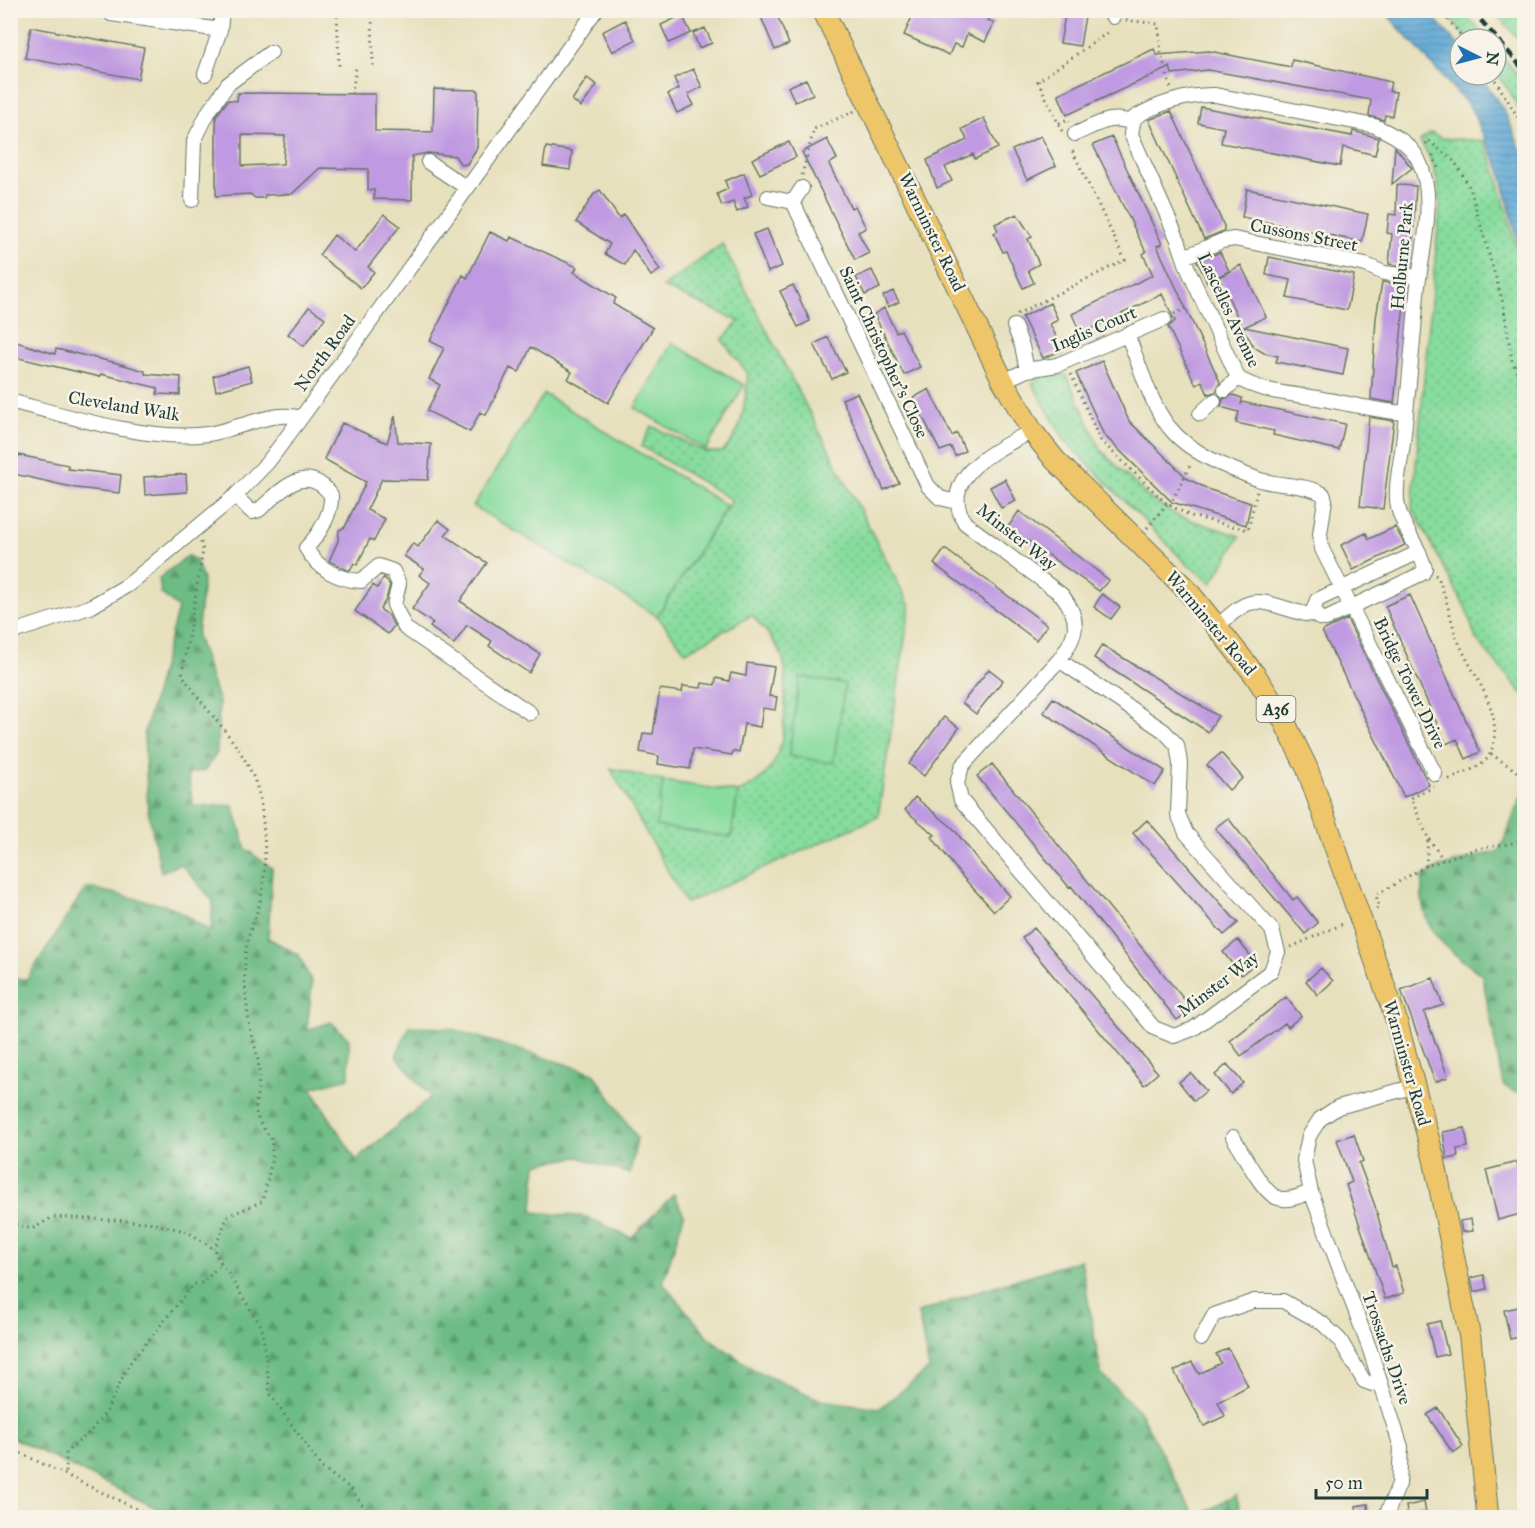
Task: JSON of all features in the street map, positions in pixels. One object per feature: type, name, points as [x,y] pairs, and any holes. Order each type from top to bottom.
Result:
[{"type":"highway","name":"Warminster Road","points":[[823,10],[1003,381],[1032,431],[1055,460],[1187,590],[1255,675],[1283,719],[1307,768],[1395,1016],[1416,1086],[1434,1160],[1470,1338],[1488,1518]]},
{"type":"street","points":[[205,74],[220,30],[222,10]]},
{"type":"street","name":"North Road","points":[[10,633],[90,607],[128,585],[199,528],[268,462],[596,10]]},
{"type":"street","points":[[111,14],[220,30]]},
{"type":"street","points":[[192,200],[194,141],[209,111],[228,84],[271,52]]},
{"type":"street","name":"Holburne Park","points":[[1131,128],[1138,116],[1175,101],[1202,95],[1226,97],[1375,126],[1410,147],[1418,159],[1424,177],[1426,211],[1398,508],[1419,552]]},
{"type":"street","points":[[1069,137],[1111,118],[1121,118],[1131,128]]},
{"type":"street","name":"Lascelles Avenue","points":[[1131,128],[1203,302],[1238,378],[1256,386],[1348,403],[1371,411],[1406,413]]},
{"type":"street","points":[[428,162],[467,188]]},
{"type":"street","points":[[768,197],[793,202],[802,188]]},
{"type":"street","name":"Saint Christopher's Close","points":[[793,202],[928,486],[940,498],[957,502]]},
{"type":"street","name":"Cussons Street","points":[[1184,257],[1222,241],[1234,239],[1366,265],[1384,273],[1419,277]]},
{"type":"street","name":"Inglis Court","points":[[1003,381],[1027,370],[1066,361],[1164,319]]},
{"type":"street","points":[[1010,322],[1022,346],[1027,370]]},
{"type":"street","points":[[1127,334],[1168,426],[1197,451],[1260,480]]},
{"type":"street","points":[[1225,390],[1238,378]]},
{"type":"street","name":"Cleveland Walk","points":[[10,401],[78,419],[165,434],[198,435],[228,431],[282,414],[301,418]]},
{"type":"street","points":[[1200,414],[1214,402]]},
{"type":"street","name":"Minster Way","points":[[1032,431],[980,459],[971,467],[960,489],[957,502],[965,523],[1062,595],[1072,608],[1076,625],[1072,643],[962,766],[957,783],[961,800],[1154,1028],[1174,1036],[1193,1029],[1271,971],[1278,952],[1272,930],[1186,833],[1178,814],[1180,763],[1177,746],[1164,731],[1059,660]]},
{"type":"street","points":[[235,496],[252,512],[259,510],[292,482],[305,478],[325,486],[331,495],[328,513],[319,533],[306,548],[313,561],[341,578],[352,581],[361,581],[379,566],[393,572],[399,584],[394,605],[405,628],[530,713]]},
{"type":"street","name":"Bridge Tower Drive","points":[[1260,480],[1323,494],[1325,500],[1320,542],[1435,774]]},
{"type":"street","points":[[1419,552],[1425,568],[1423,573],[1326,620],[1318,618],[1314,604],[1317,600],[1343,589],[1419,552]]},
{"type":"street","points":[[1217,627],[1232,612],[1251,601],[1267,603],[1306,615],[1317,614]]},
{"type":"street","name":"Trossachs Drive","points":[[1385,1518],[1399,1484],[1402,1467],[1401,1447],[1380,1382],[1311,1192],[1304,1160],[1309,1136],[1320,1119],[1338,1107],[1416,1086]]},
{"type":"street","points":[[1233,1137],[1268,1192],[1279,1199],[1293,1198],[1311,1192]]},
{"type":"street","points":[[1201,1339],[1214,1315],[1254,1301],[1282,1301],[1322,1323],[1340,1340],[1364,1381],[1372,1384],[1380,1382]]},
{"type":"path","points":[[337,10],[339,67]]},
{"type":"path","points":[[372,10],[373,66]]},
{"type":"path","points":[[1440,10],[1454,27]]},
{"type":"path","points":[[1010,322],[1125,260],[1069,137],[1038,81],[1125,20],[1158,24],[1161,52],[1172,91]]},
{"type":"path","points":[[352,94],[356,67]]},
{"type":"path","points":[[1499,87],[1524,127]]},
{"type":"path","points":[[802,188],[800,180],[814,129],[869,105]]},
{"type":"path","points":[[1424,177],[1439,171],[1426,144],[1428,140],[1455,162],[1466,178],[1503,303],[1512,360],[1524,389]]},
{"type":"path","points":[[1164,319],[1203,302]]},
{"type":"path","points":[[1066,361],[1100,440],[1169,504],[1191,516],[1248,530],[1260,480]]},
{"type":"path","points":[[1150,524],[1169,504],[1190,465]]},
{"type":"path","points":[[199,528],[203,551],[182,674],[194,693],[231,736],[251,768],[261,803],[265,845],[262,895],[246,950],[249,1020],[259,1071],[255,1106],[258,1124],[272,1139],[272,1159],[263,1200],[228,1216],[214,1249]]},
{"type":"path","points":[[1438,577],[1452,614],[1454,629],[1489,704],[1493,735],[1491,754],[1486,761],[1411,798],[1428,838],[1443,860]]},
{"type":"path","points":[[1491,754],[1524,776]]},
{"type":"path","points":[[1426,866],[1428,838]]},
{"type":"path","points":[[1377,902],[1376,895],[1426,866],[1476,849],[1524,841]]},
{"type":"path","points":[[1278,952],[1360,917]]},
{"type":"path","points":[[10,1223],[32,1229],[53,1217],[148,1222],[188,1232],[214,1249],[262,1327],[270,1394],[322,1468],[351,1489],[368,1513],[397,1518]]},
{"type":"path","points":[[66,1473],[66,1452],[90,1432],[106,1412],[129,1364],[194,1284],[203,1283],[221,1263]]},
{"type":"path","points":[[10,1448],[66,1473],[155,1518]]},
{"type":"green space","points":[[1444,11],[1462,11],[1476,27],[1457,27]]},
{"type":"green space","points":[[1494,11],[1524,11],[1524,45]]},
{"type":"green space","points":[[1508,63],[1524,82],[1524,118],[1507,87]]},
{"type":"green space","points":[[1431,133],[1441,138],[1484,141],[1496,172],[1524,276],[1524,695],[1476,640],[1467,611],[1412,507],[1440,207],[1435,172],[1420,141]]},
{"type":"green space","points":[[722,244],[910,606],[878,817],[686,903],[610,768],[663,781],[657,826],[731,837],[738,792],[753,784],[772,765],[782,741],[785,712],[784,660],[772,639],[752,615],[686,652],[657,616],[732,500],[641,446],[652,426],[705,452],[722,452],[730,444],[739,426],[748,374],[722,340],[739,321],[663,287]]},
{"type":"green space","points":[[672,343],[744,385],[706,450],[635,408]]},
{"type":"green space","points":[[1044,375],[1067,376],[1101,450],[1149,498],[1178,516],[1240,536],[1212,583],[1188,565],[1065,441],[1032,383]]},
{"type":"green space","points":[[544,394],[727,506],[657,616],[473,506]]},
{"type":"green space","points":[[188,556],[196,560],[203,580],[197,636],[219,702],[217,753],[205,770],[188,774],[193,806],[233,805],[246,849],[272,868],[268,938],[299,955],[312,983],[307,1030],[331,1022],[349,1039],[349,1078],[311,1088],[356,1160],[431,1097],[396,1056],[409,1027],[449,1028],[594,1073],[637,1138],[630,1174],[578,1157],[536,1164],[533,1212],[587,1217],[631,1238],[674,1194],[684,1215],[663,1283],[709,1338],[756,1371],[821,1400],[880,1408],[929,1369],[918,1313],[981,1290],[1081,1260],[1101,1374],[1140,1412],[1195,1517],[174,1517],[11,1437],[11,979],[27,979],[86,887],[172,907],[211,932],[213,901],[181,864],[161,872],[148,810],[144,734],[178,608],[161,593],[159,578]]},
{"type":"green space","points":[[800,677],[845,684],[833,763],[789,756]]},
{"type":"green space","points":[[663,781],[738,792],[731,837],[656,826]]},
{"type":"green space","points":[[1524,792],[1524,1089],[1516,1093],[1503,1085],[1482,975],[1456,955],[1435,934],[1428,923],[1422,894],[1423,876],[1440,867],[1499,851]]},
{"type":"green space","points":[[1236,1495],[1242,1517],[1196,1517]]},
{"type":"water","points":[[1384,11],[1428,11],[1448,34],[1448,82]]},
{"type":"water","points":[[1452,87],[1488,87],[1505,112],[1524,157],[1524,266],[1500,170],[1470,107]]},
{"type":"building","points":[[758,10],[775,10],[789,44],[775,50]]},
{"type":"building","points":[[915,10],[992,10],[988,20],[994,23],[985,42],[967,34],[962,47],[954,44],[949,55],[904,35]]},
{"type":"building","points":[[1066,10],[1086,10],[1080,46],[1060,43]]},
{"type":"building","points":[[682,15],[691,33],[669,43],[661,25]]},
{"type":"building","points":[[625,20],[635,40],[612,52],[602,32]]},
{"type":"building","points":[[31,27],[144,48],[138,79],[25,58]]},
{"type":"building","points":[[705,28],[712,43],[699,48],[693,33]]},
{"type":"building","points":[[1154,49],[1157,55],[1209,51],[1291,67],[1292,60],[1391,82],[1389,91],[1396,92],[1392,116],[1385,115],[1384,120],[1369,116],[1371,100],[1208,70],[1172,74],[1170,67],[1067,115],[1058,94]]},
{"type":"building","points":[[693,69],[702,87],[688,94],[694,105],[677,113],[668,94],[679,89],[674,78]]},
{"type":"building","points":[[587,78],[597,85],[581,107],[572,100]]},
{"type":"building","points":[[806,79],[813,94],[795,102],[788,87]]},
{"type":"building","points":[[434,89],[478,90],[477,148],[467,164],[461,165],[455,156],[428,153],[412,156],[412,200],[374,199],[374,190],[368,190],[368,169],[320,168],[292,194],[265,195],[264,198],[255,198],[250,194],[216,196],[216,116],[228,100],[237,101],[238,93],[375,94],[375,131],[433,132]],"holes":[[[242,135],[285,136],[283,164],[242,166]]]},
{"type":"building","points":[[1201,107],[1352,136],[1353,131],[1379,138],[1375,155],[1343,147],[1340,166],[1221,143],[1224,128],[1198,123]]},
{"type":"building","points":[[1171,111],[1224,226],[1224,231],[1204,239],[1149,120]]},
{"type":"building","points":[[984,118],[998,148],[975,159],[973,154],[945,167],[952,181],[937,188],[927,160],[967,140],[962,129]]},
{"type":"building","points":[[1041,136],[1056,166],[1027,180],[1012,150]]},
{"type":"building","points":[[1112,137],[1162,244],[1157,246],[1220,382],[1216,392],[1208,394],[1202,381],[1196,385],[1168,327],[1175,321],[1162,294],[1081,334],[1072,314],[1153,275],[1143,254],[1146,252],[1093,145]]},
{"type":"building","points":[[827,139],[837,159],[829,164],[851,208],[855,206],[866,228],[858,232],[869,253],[855,260],[802,152]]},
{"type":"building","points":[[789,142],[796,157],[760,174],[752,159]]},
{"type":"building","points":[[546,147],[572,151],[570,170],[543,166]]},
{"type":"building","points":[[1395,147],[1412,168],[1392,184]]},
{"type":"building","points":[[744,173],[752,195],[744,198],[748,207],[737,212],[733,202],[722,206],[717,194],[728,189],[725,181]]},
{"type":"building","points":[[1397,185],[1416,186],[1411,267],[1389,264],[1392,234],[1387,233],[1389,214],[1396,215]]},
{"type":"building","points":[[1247,189],[1368,214],[1362,242],[1242,217]]},
{"type":"building","points":[[600,190],[619,218],[624,215],[660,270],[651,276],[633,250],[625,265],[605,254],[610,244],[576,222],[594,194]]},
{"type":"building","points":[[384,214],[400,226],[368,267],[374,272],[361,288],[319,255],[334,235],[355,252]]},
{"type":"building","points":[[1017,214],[1032,237],[1028,239],[1039,264],[1028,270],[1034,283],[1023,288],[1006,251],[1003,252],[994,233],[998,231],[995,224]]},
{"type":"building","points":[[767,229],[782,266],[768,272],[753,234]]},
{"type":"building","points":[[490,232],[509,241],[511,237],[577,267],[574,272],[616,298],[613,304],[653,328],[608,403],[568,379],[572,372],[531,347],[519,372],[510,368],[486,415],[480,412],[470,432],[427,411],[440,385],[429,379],[444,348],[430,341],[463,275],[467,278]]},
{"type":"building","points":[[1220,252],[1229,271],[1207,282],[1197,261]]},
{"type":"building","points":[[1269,257],[1354,275],[1347,310],[1287,298],[1291,280],[1266,275]]},
{"type":"building","points":[[1241,265],[1266,317],[1244,327],[1348,348],[1343,375],[1276,362],[1278,356],[1264,353],[1254,347],[1242,327],[1219,277]]},
{"type":"building","points":[[872,270],[880,288],[865,295],[856,277]]},
{"type":"building","points":[[1382,282],[1406,285],[1394,403],[1371,399],[1376,318]]},
{"type":"building","points":[[793,285],[810,321],[798,327],[780,291]]},
{"type":"building","points":[[893,291],[899,302],[888,307],[883,296]]},
{"type":"building","points":[[1050,303],[1058,320],[1050,324],[1063,350],[1043,358],[1022,317]]},
{"type":"building","points":[[309,307],[325,318],[304,346],[288,334]]},
{"type":"building","points":[[884,308],[896,332],[901,330],[920,367],[904,375],[874,314]]},
{"type":"building","points":[[828,337],[846,372],[832,379],[814,344]]},
{"type":"building","points":[[10,340],[55,354],[56,349],[117,363],[145,371],[145,374],[181,377],[180,395],[157,394],[158,388],[10,356]]},
{"type":"building","points":[[1102,361],[1129,421],[1188,479],[1210,490],[1251,503],[1246,525],[1172,502],[1104,435],[1076,373]]},
{"type":"building","points":[[248,366],[252,381],[216,391],[213,376]]},
{"type":"building","points":[[929,389],[952,436],[957,433],[965,451],[955,456],[951,447],[940,451],[913,398]]},
{"type":"building","points":[[857,393],[899,483],[884,490],[842,399]]},
{"type":"building","points":[[1233,395],[1242,398],[1241,405],[1242,402],[1345,424],[1339,450],[1273,435],[1274,431],[1236,423],[1239,412],[1221,407],[1223,399]]},
{"type":"building","points":[[395,416],[398,442],[431,444],[428,480],[382,479],[367,510],[385,519],[374,541],[370,539],[357,565],[354,563],[350,570],[347,570],[329,561],[338,541],[339,530],[345,527],[366,482],[324,459],[342,423],[387,443]]},
{"type":"building","points":[[1369,417],[1394,421],[1383,509],[1360,506]]},
{"type":"building","points":[[18,455],[68,465],[68,469],[121,475],[119,493],[76,488],[14,474]]},
{"type":"building","points":[[186,474],[187,492],[145,495],[144,477]]},
{"type":"building","points":[[1005,479],[1016,501],[1001,508],[990,487]]},
{"type":"building","points":[[1019,511],[1109,580],[1099,591],[1008,527]]},
{"type":"building","points":[[438,520],[450,529],[445,535],[487,563],[460,601],[540,654],[529,673],[489,646],[492,641],[467,625],[454,644],[430,627],[433,623],[412,609],[430,583],[419,575],[424,569],[404,556],[413,543],[418,547]]},
{"type":"building","points":[[1395,527],[1405,545],[1353,570],[1341,545],[1366,533],[1369,539]]},
{"type":"building","points":[[945,549],[1047,625],[1036,640],[934,564]]},
{"type":"building","points":[[384,577],[390,585],[386,600],[380,609],[389,616],[394,626],[388,634],[355,611],[373,585],[377,588]]},
{"type":"building","points":[[1102,594],[1120,607],[1111,619],[1094,607]]},
{"type":"building","points":[[1410,595],[1480,752],[1466,759],[1457,739],[1446,744],[1385,606]]},
{"type":"building","points":[[1347,619],[1429,785],[1404,797],[1322,631]]},
{"type":"building","points":[[1102,645],[1218,716],[1208,732],[1094,658]]},
{"type":"building","points":[[747,663],[774,667],[769,696],[777,697],[775,710],[763,708],[760,727],[744,724],[739,753],[733,751],[732,755],[693,749],[690,769],[658,764],[659,756],[640,752],[643,733],[653,734],[660,689],[682,692],[683,686],[701,688],[702,683],[715,685],[716,678],[729,681],[731,673],[746,676]]},
{"type":"building","points":[[989,669],[1003,680],[976,714],[962,703]]},
{"type":"building","points":[[1053,698],[1165,771],[1155,786],[1043,712]]},
{"type":"building","points":[[944,717],[959,728],[924,776],[909,764]]},
{"type":"building","points":[[1221,753],[1243,778],[1229,790],[1207,765]]},
{"type":"building","points":[[992,764],[1192,1009],[1177,1020],[1071,886],[1069,887],[977,776]]},
{"type":"building","points":[[915,797],[953,828],[1010,896],[994,911],[959,873],[932,837],[935,835],[905,810]]},
{"type":"building","points":[[1228,818],[1293,900],[1297,897],[1318,923],[1305,934],[1215,828]]},
{"type":"building","points":[[1147,820],[1238,923],[1224,935],[1133,833]]},
{"type":"building","points":[[1034,928],[1158,1073],[1144,1085],[1022,938]]},
{"type":"building","points":[[1238,940],[1256,963],[1241,975],[1223,952]]},
{"type":"building","points":[[1321,968],[1333,981],[1318,995],[1306,981]]},
{"type":"building","points":[[1433,978],[1443,1005],[1424,1012],[1448,1077],[1435,1082],[1401,990]]},
{"type":"building","points":[[1286,997],[1301,1016],[1288,1027],[1285,1023],[1241,1056],[1230,1041]]},
{"type":"building","points":[[1227,1064],[1243,1083],[1231,1094],[1215,1075]]},
{"type":"building","points":[[1191,1073],[1206,1091],[1194,1101],[1179,1082]]},
{"type":"building","points":[[1465,1128],[1468,1147],[1457,1149],[1458,1157],[1447,1159],[1443,1132]]},
{"type":"building","points":[[1354,1134],[1363,1161],[1359,1163],[1375,1206],[1392,1267],[1396,1266],[1404,1293],[1385,1299],[1346,1185],[1352,1182],[1337,1140]]},
{"type":"building","points":[[1517,1162],[1524,1191],[1524,1213],[1498,1220],[1486,1170]]},
{"type":"building","points":[[1471,1219],[1473,1231],[1462,1232],[1460,1221]]},
{"type":"building","points":[[1484,1275],[1487,1289],[1474,1292],[1471,1278]]},
{"type":"building","points":[[1524,1306],[1524,1336],[1510,1339],[1504,1310]]},
{"type":"building","points":[[1440,1321],[1448,1354],[1435,1357],[1427,1324]]},
{"type":"building","points":[[1228,1348],[1248,1386],[1218,1402],[1225,1416],[1204,1426],[1174,1371],[1192,1362],[1199,1374],[1221,1363],[1216,1354]]},
{"type":"building","points":[[1438,1408],[1463,1446],[1453,1453],[1427,1415]]},
{"type":"building","points":[[1424,1502],[1427,1518],[1408,1518],[1406,1506]]},
{"type":"building","points":[[1368,1504],[1369,1518],[1357,1518],[1356,1506]]},
{"type":"railway","points":[[1472,10],[1524,70]]}]
